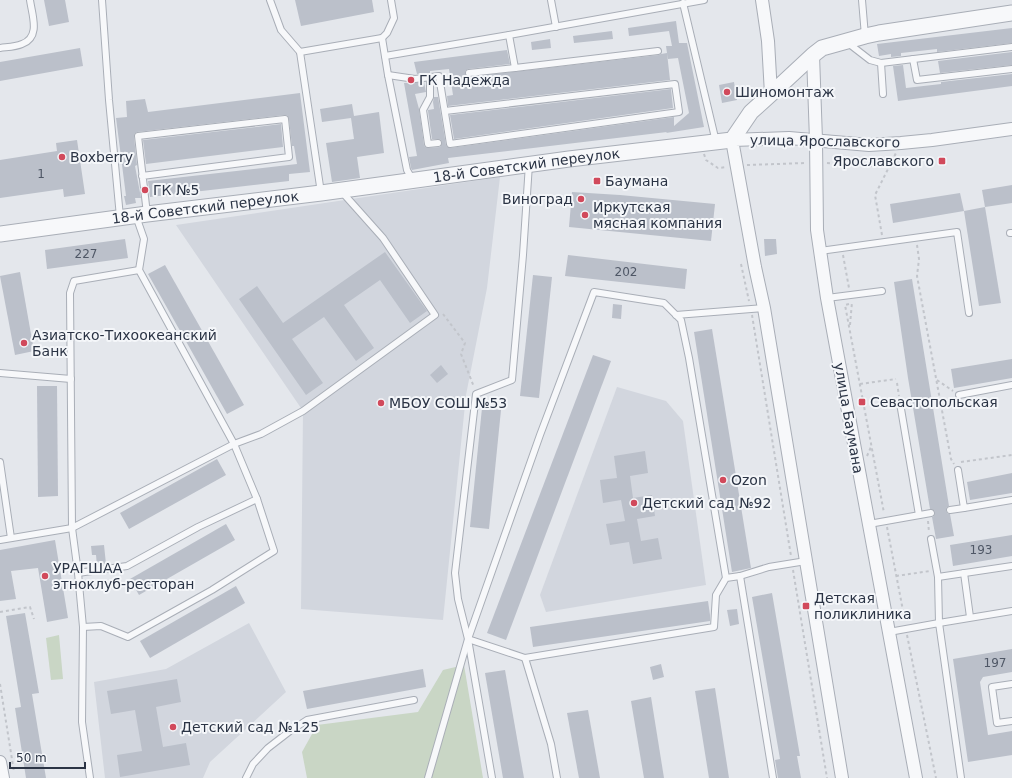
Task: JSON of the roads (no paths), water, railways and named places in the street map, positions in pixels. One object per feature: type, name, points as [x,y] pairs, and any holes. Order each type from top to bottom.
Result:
[{"type":"street","points":[[762,0],[768,41],[771,94]]},
{"type":"street","points":[[842,778],[764,308],[732,140],[751,112],[822,48],[879,33],[1012,13]]},
{"type":"street","name":"улица Баумана","points":[[813,55],[817,230],[827,298],[916,778]]},
{"type":"street","name":"улица Ярославского","points":[[732,140],[789,138],[869,145],[932,140],[1012,130]]},
{"type":"street","name":"18-й Советский переулок","points":[[0,234],[412,181],[529,164],[732,140]]},
{"type":"street","points":[[0,762],[3,778]]},
{"type":"lane","points":[[0,48],[22,44],[31,38],[35,27],[30,0]]},
{"type":"lane","points":[[102,0],[109,100],[120,218]]},
{"type":"lane","points":[[270,0],[281,30],[300,52],[321,193]]},
{"type":"lane","points":[[300,52],[382,38],[387,32],[394,18],[391,0]]},
{"type":"lane","points":[[551,0],[556,27]]},
{"type":"lane","points":[[385,56],[704,0]]},
{"type":"lane","points":[[862,0],[865,36]]},
{"type":"lane","points":[[683,3],[716,142]]},
{"type":"lane","points":[[510,35],[515,68]]},
{"type":"lane","points":[[382,38],[407,170],[412,181]]},
{"type":"lane","points":[[846,42],[870,60],[881,63],[1012,47]]},
{"type":"lane","points":[[469,74],[658,50]]},
{"type":"lane","points":[[913,59],[917,80],[1012,69]]},
{"type":"lane","points":[[881,63],[883,94]]},
{"type":"lane","points":[[388,75],[415,78],[430,78],[439,76],[450,144],[679,112],[675,84],[445,111]]},
{"type":"lane","points":[[430,78],[430,97],[423,110],[428,144],[438,143]]},
{"type":"lane","points":[[83,627],[101,626],[128,637],[212,590],[274,551],[257,499],[234,444],[139,270],[144,239],[141,215],[142,176],[138,136],[285,119],[289,157],[142,176]]},
{"type":"lane","points":[[492,778],[468,639],[458,599],[455,573],[476,394],[512,380],[529,164]]},
{"type":"lane","points":[[0,540],[72,528],[234,444],[261,434],[303,412],[435,315],[383,238],[341,190]]},
{"type":"lane","points":[[820,251],[957,232],[968,313]]},
{"type":"lane","points":[[90,778],[82,722],[83,627],[72,528],[70,293],[74,281],[139,270]]},
{"type":"lane","points":[[827,298],[882,291]]},
{"type":"lane","points":[[428,778],[468,639],[540,435],[594,292],[664,303],[681,320],[689,358],[726,578],[716,595],[714,627],[525,658],[468,639]]},
{"type":"lane","points":[[676,315],[764,308]]},
{"type":"lane","points":[[0,372],[71,379]]},
{"type":"lane","points":[[959,395],[1012,385]]},
{"type":"lane","points":[[900,403],[919,515]]},
{"type":"lane","points":[[0,462],[11,538]]},
{"type":"lane","points":[[958,470],[964,508]]},
{"type":"lane","points":[[78,573],[127,566],[198,527],[257,499]]},
{"type":"lane","points":[[950,510],[1012,500]]},
{"type":"lane","points":[[869,524],[929,514]]},
{"type":"lane","points":[[931,539],[938,577],[939,623],[961,778]]},
{"type":"lane","points":[[726,578],[740,576],[769,567],[806,561]]},
{"type":"lane","points":[[938,577],[1012,566]]},
{"type":"lane","points":[[964,573],[970,617]]},
{"type":"lane","points":[[740,576],[773,778]]},
{"type":"lane","points":[[889,632],[1012,611]]},
{"type":"lane","points":[[525,658],[551,744],[557,778]]},
{"type":"lane","points":[[1012,684],[992,687],[997,723],[1012,721]]},
{"type":"lane","points":[[246,778],[252,764],[268,748],[307,720],[414,700]]},
{"type":"place","name":"ГК Надежда","points":[[411,80]]},
{"type":"place","name":"Шиномонтаж","points":[[727,92]]},
{"type":"place","name":"Boxberry","points":[[62,157]]},
{"type":"place","name":"Ярославского","points":[[942,161]]},
{"type":"place","name":"Баумана","points":[[597,181]]},
{"type":"place","name":"ГК №5","points":[[145,190]]},
{"type":"place","name":"Виноград","points":[[581,199]]},
{"type":"place","name":"Иркутская мясная компания","points":[[585,215]]},
{"type":"place","name":"Азиатско-Тихоокеанский Банк","points":[[24,343]]},
{"type":"place","name":"Севастопольская","points":[[862,402]]},
{"type":"place","name":"МБОУ СОШ №53","points":[[381,403]]},
{"type":"place","name":"Ozon","points":[[723,480]]},
{"type":"place","name":"Детский сад №92","points":[[634,503]]},
{"type":"place","name":"УРАГШАА этноклуб-ресторан","points":[[45,576]]},
{"type":"place","name":"Детская поликлиника","points":[[806,606]]},
{"type":"place","name":"Детский сад №125","points":[[173,727]]}]
